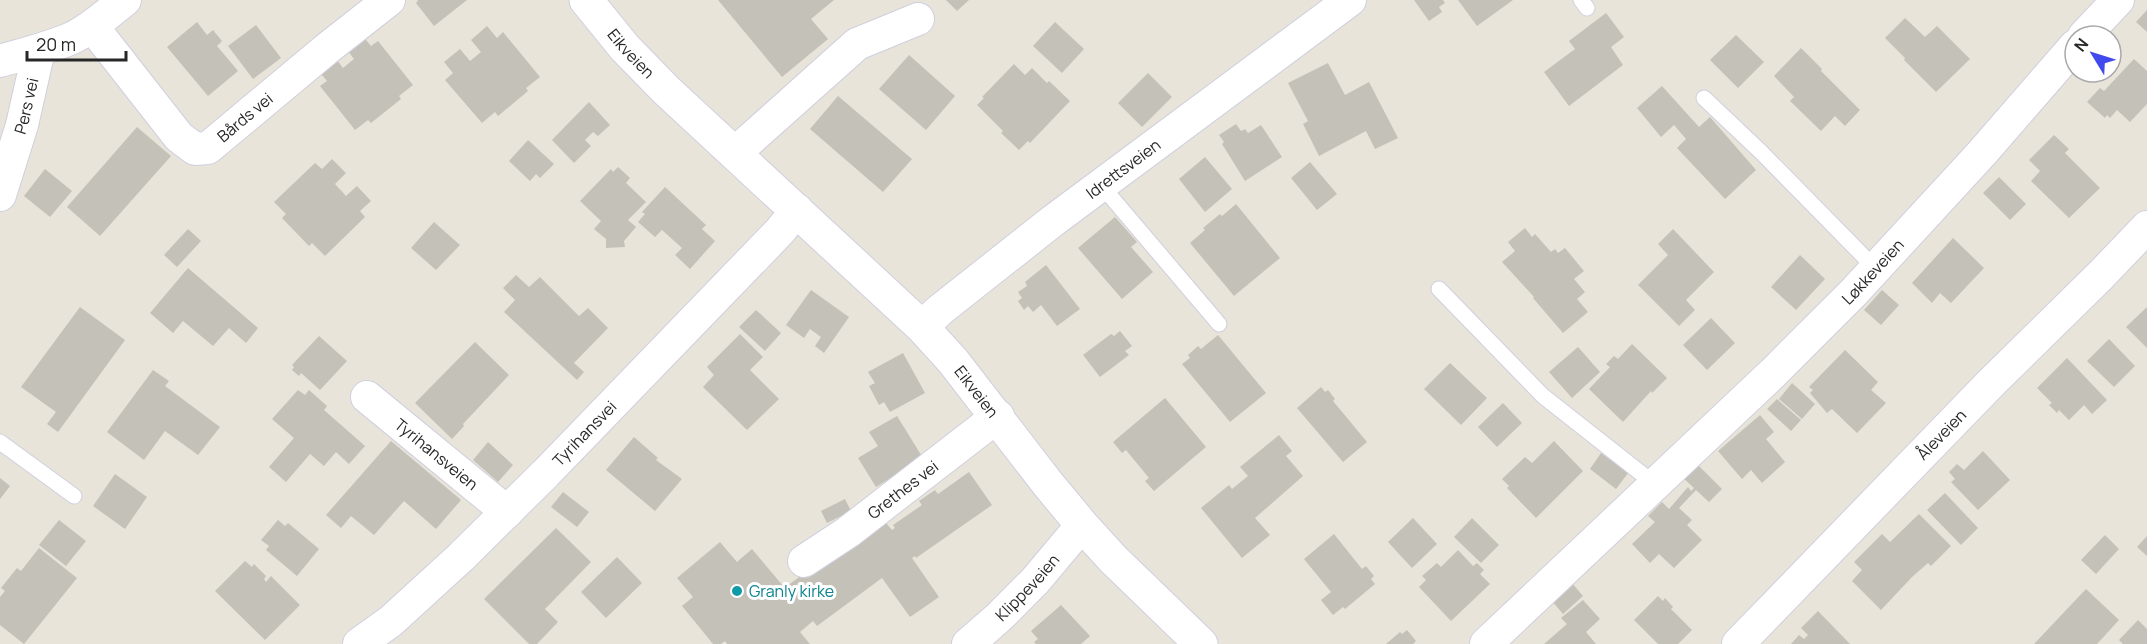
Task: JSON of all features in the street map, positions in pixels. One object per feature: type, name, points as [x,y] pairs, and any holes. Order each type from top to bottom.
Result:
[{"type":"main road","name":"Eikveien","points":[[586,0],[625,48],[666,90],[922,327],[998,416],[1048,484],[1082,525],[1113,559],[1201,644]]},
{"type":"street","points":[[0,61],[73,38],[125,0]]},
{"type":"street","name":"Bårds vei","points":[[92,26],[178,137],[195,149],[208,148],[389,0]]},
{"type":"street","points":[[2095,24],[2118,0]]},
{"type":"street","name":"Idrettsveien","points":[[922,327],[940,310],[1336,5]]},
{"type":"street","points":[[735,153],[858,44],[918,19]]},
{"type":"street","name":"Pers vei","points":[[0,195],[22,125],[39,50]]},
{"type":"street","name":"Løkkeveien","points":[[1486,644],[1773,373],[1876,269],[2063,60]]},
{"type":"street","name":"Tyrihansvei","points":[[359,644],[391,621],[507,512],[780,231],[797,210]]},
{"type":"street","name":"Åleveien","points":[[1738,644],[1990,384],[2147,228]]},
{"type":"street","name":"Tyrihansveien","points":[[367,397],[507,512]]},
{"type":"street","name":"Grethes vei","points":[[804,561],[848,532],[998,416]]},
{"type":"street","name":"Klippeveien","points":[[968,644],[1035,581],[1082,525]]},
{"type":"lane","points":[[1704,98],[1761,152],[1876,269]]},
{"type":"lane","points":[[1101,185],[1219,324]]},
{"type":"lane","points":[[1440,289],[1542,396],[1656,485]]},
{"type":"lane","points":[[0,442],[74,496]]},
{"type":"building","points":[[417,0],[467,0],[434,26],[416,3]]},
{"type":"building","points":[[718,0],[834,0],[811,19],[828,39],[782,77]]},
{"type":"building","points":[[946,0],[969,0],[957,11]]},
{"type":"building","points":[[1414,0],[1443,0],[1445,3],[1439,7],[1442,12],[1429,21]]},
{"type":"building","points":[[1458,0],[1513,0],[1477,26]]},
{"type":"building","points":[[2147,10],[2147,32],[2136,22]]},
{"type":"building","points":[[1606,13],[1624,37],[1611,47],[1623,65],[1569,106],[1544,72],[1575,49],[1569,41]]},
{"type":"building","points":[[1905,18],[1925,37],[1937,26],[1970,59],[1936,92],[1885,38]]},
{"type":"building","points":[[197,22],[207,35],[213,30],[222,41],[217,46],[238,71],[208,96],[167,47]]},
{"type":"building","points":[[1055,22],[1084,49],[1062,73],[1033,46]]},
{"type":"building","points":[[256,25],[281,58],[253,79],[228,46]]},
{"type":"building","points":[[487,26],[497,38],[503,32],[540,77],[526,88],[528,91],[498,116],[495,112],[482,123],[445,80],[453,73],[444,62],[460,49],[470,61],[481,52],[471,40]]},
{"type":"building","points":[[361,34],[371,46],[378,41],[413,85],[399,96],[401,99],[371,123],[368,120],[355,130],[320,86],[327,81],[317,69],[334,56],[343,68],[354,59],[345,47]]},
{"type":"building","points":[[1736,35],[1764,62],[1738,88],[1710,60]]},
{"type":"building","points":[[1801,48],[1860,110],[1845,126],[1835,116],[1821,131],[1790,101],[1794,97],[1774,76]]},
{"type":"building","points":[[909,55],[955,96],[926,130],[879,89]]},
{"type":"building","points":[[2134,59],[2147,71],[2147,104],[2130,122],[2117,110],[2110,118],[2107,115],[2105,118],[2087,102],[2100,88],[2104,91],[2111,84],[2123,84],[2123,71]]},
{"type":"building","points":[[1328,63],[1345,95],[1369,82],[1398,138],[1375,149],[1366,131],[1319,156],[1303,124],[1308,121],[1288,83]]},
{"type":"building","points":[[1014,64],[1025,75],[1032,68],[1070,101],[1030,143],[1028,141],[1019,150],[977,105]]},
{"type":"building","points":[[1148,73],[1172,97],[1142,127],[1118,103]]},
{"type":"building","points":[[1662,86],[1699,127],[1710,117],[1756,170],[1725,199],[1677,148],[1686,139],[1674,125],[1661,137],[1637,108]]},
{"type":"building","points":[[838,96],[912,159],[883,192],[810,129]]},
{"type":"building","points":[[589,102],[610,125],[598,136],[593,132],[585,140],[591,146],[574,163],[552,140]]},
{"type":"building","points":[[1236,124],[1241,131],[1245,129],[1248,133],[1261,125],[1282,157],[1245,181],[1222,144],[1224,142],[1219,135]]},
{"type":"building","points":[[137,127],[171,156],[100,236],[67,207]]},
{"type":"building","points":[[2054,135],[2069,149],[2065,153],[2100,188],[2069,218],[2031,181],[2040,171],[2029,160]]},
{"type":"building","points":[[528,140],[554,164],[540,178],[536,174],[530,181],[509,161]]},
{"type":"building","points":[[1205,157],[1232,189],[1205,212],[1179,179]]},
{"type":"building","points":[[332,159],[346,173],[335,184],[346,196],[357,186],[371,201],[360,211],[365,217],[325,256],[312,243],[309,246],[282,218],[286,214],[274,202],[315,163],[322,169]]},
{"type":"building","points":[[1310,162],[1337,194],[1317,210],[1291,178]]},
{"type":"building","points":[[618,167],[630,178],[626,183],[646,202],[628,220],[636,227],[624,241],[625,247],[606,248],[606,239],[594,229],[601,221],[580,201],[611,169],[613,172]]},
{"type":"building","points":[[45,169],[72,191],[50,217],[24,196]]},
{"type":"building","points":[[1999,177],[2026,204],[2010,220],[1983,193]]},
{"type":"building","points":[[665,187],[706,225],[702,229],[715,241],[690,269],[675,255],[682,248],[662,230],[655,237],[638,222],[645,214],[642,212]]},
{"type":"building","points":[[1236,204],[1280,258],[1234,296],[1190,243],[1205,230],[1203,228]]},
{"type":"building","points":[[1115,217],[1137,242],[1131,247],[1153,272],[1122,299],[1078,248]]},
{"type":"building","points":[[434,222],[460,245],[436,270],[411,248]]},
{"type":"building","points":[[1525,228],[1532,237],[1535,234],[1551,252],[1555,249],[1558,253],[1565,248],[1584,271],[1574,279],[1585,292],[1577,299],[1588,312],[1563,333],[1502,262],[1515,251],[1508,242]]},
{"type":"building","points":[[188,229],[201,241],[177,267],[164,255]]},
{"type":"building","points":[[1673,229],[1714,272],[1686,300],[1695,310],[1679,326],[1638,285],[1668,255],[1658,244]]},
{"type":"building","points":[[1953,238],[1984,268],[1951,303],[1940,293],[1932,303],[1912,283]]},
{"type":"building","points":[[1800,255],[1825,279],[1796,310],[1771,287]]},
{"type":"building","points":[[1046,265],[1080,309],[1057,326],[1041,305],[1033,312],[1028,306],[1024,310],[1018,301],[1022,298],[1018,292],[1027,286],[1025,282]]},
{"type":"building","points":[[188,268],[258,328],[246,343],[229,328],[213,346],[183,321],[173,333],[150,313]]},
{"type":"building","points":[[516,275],[529,287],[540,277],[579,316],[588,308],[608,328],[574,363],[584,372],[577,380],[504,312],[515,300],[503,288]]},
{"type":"building","points":[[811,290],[849,317],[824,353],[815,346],[821,337],[810,329],[804,338],[786,325]]},
{"type":"building","points":[[1882,290],[1899,305],[1881,325],[1864,310]]},
{"type":"building","points":[[80,307],[125,340],[58,432],[47,424],[56,412],[21,387]]},
{"type":"building","points":[[2147,307],[2147,348],[2126,327]]},
{"type":"building","points":[[756,310],[781,333],[765,351],[739,327]]},
{"type":"building","points":[[1711,318],[1735,343],[1707,370],[1683,345]]},
{"type":"building","points":[[1120,331],[1132,346],[1125,351],[1129,355],[1100,377],[1083,355],[1111,334],[1114,336]]},
{"type":"building","points":[[740,334],[763,357],[750,370],[779,399],[747,430],[703,387],[714,375],[707,367]]},
{"type":"building","points":[[1218,335],[1266,393],[1230,422],[1182,364],[1190,358],[1188,355],[1198,346],[1201,349]]},
{"type":"building","points":[[319,336],[347,361],[320,390],[301,373],[299,376],[292,370],[294,367],[292,365]]},
{"type":"building","points":[[2109,339],[2135,366],[2114,387],[2087,361]]},
{"type":"building","points":[[475,342],[509,375],[452,439],[415,403]]},
{"type":"building","points":[[1632,344],[1667,378],[1652,393],[1651,391],[1623,422],[1589,389],[1610,367],[1606,364],[1614,356],[1618,359]]},
{"type":"building","points":[[1578,347],[1600,372],[1572,398],[1549,372]]},
{"type":"building","points":[[1845,350],[1878,382],[1871,390],[1886,403],[1857,433],[1832,409],[1827,413],[1810,393],[1813,390],[1809,387]]},
{"type":"building","points":[[903,353],[925,393],[890,412],[884,402],[879,405],[869,386],[875,383],[868,372]]},
{"type":"building","points":[[2067,358],[2107,400],[2092,414],[2084,405],[2069,420],[2059,410],[2057,413],[2049,405],[2052,403],[2037,388]]},
{"type":"building","points":[[1450,363],[1487,398],[1461,425],[1424,389]]},
{"type":"building","points":[[153,370],[169,381],[165,386],[220,427],[198,455],[165,431],[144,460],[107,432]]},
{"type":"building","points":[[1792,383],[1815,404],[1802,419],[1779,399]]},
{"type":"building","points":[[1321,387],[1325,392],[1328,390],[1335,399],[1333,401],[1367,442],[1343,462],[1297,408]]},
{"type":"building","points":[[298,390],[305,395],[309,390],[327,406],[324,410],[365,446],[349,464],[336,452],[324,466],[310,454],[286,482],[269,467],[294,438],[272,419]]},
{"type":"building","points":[[1165,398],[1206,447],[1154,491],[1145,481],[1149,478],[1126,450],[1122,453],[1113,442]]},
{"type":"building","points":[[1777,399],[1801,420],[1791,431],[1767,409]]},
{"type":"building","points":[[1503,403],[1522,423],[1497,447],[1478,427]]},
{"type":"building","points":[[1760,415],[1774,432],[1766,439],[1785,462],[1762,483],[1751,470],[1742,479],[1718,451]]},
{"type":"building","points":[[897,416],[923,458],[876,487],[858,458],[878,446],[869,432]]},
{"type":"building","points":[[1279,435],[1292,451],[1286,456],[1303,476],[1255,518],[1270,535],[1242,558],[1201,508],[1229,485],[1232,489],[1248,476],[1240,467]]},
{"type":"building","points":[[634,437],[658,458],[656,460],[682,479],[655,511],[606,470]]},
{"type":"building","points":[[391,441],[461,500],[436,529],[404,501],[374,535],[351,516],[341,528],[326,515]]},
{"type":"building","points":[[1554,441],[1583,471],[1536,518],[1507,488],[1509,486],[1502,479],[1525,457],[1532,463]]},
{"type":"building","points":[[488,442],[513,465],[498,482],[473,460]]},
{"type":"building","points":[[1983,451],[2010,480],[1978,510],[1951,482],[1955,479],[1949,472],[1957,464],[1964,470]]},
{"type":"building","points":[[1601,453],[1628,473],[1616,489],[1590,469]]},
{"type":"building","points":[[1695,462],[1722,489],[1709,502],[1696,490],[1679,508],[1692,520],[1687,525],[1702,540],[1674,568],[1659,554],[1650,563],[1632,544],[1655,522],[1648,516],[1662,502],[1669,509],[1688,487],[1691,491],[1694,488],[1681,476]]},
{"type":"building","points":[[969,472],[992,505],[916,558],[915,556],[912,558],[939,597],[910,617],[882,578],[817,626],[813,621],[800,632],[810,644],[727,644],[725,641],[721,644],[713,644],[682,606],[693,597],[677,578],[720,542],[737,562],[752,549],[784,587],[782,589],[786,593],[790,590],[787,586],[859,533],[864,539],[886,523],[892,530],[895,528],[893,525],[922,505],[919,501],[935,490],[938,494]]},
{"type":"building","points":[[115,474],[147,497],[125,529],[93,506]]},
{"type":"building","points":[[0,478],[10,486],[0,499]]},
{"type":"building","points":[[563,492],[589,512],[577,527],[551,507]]},
{"type":"building","points":[[1945,493],[1978,528],[1961,545],[1927,510]]},
{"type":"building","points":[[845,499],[851,511],[827,523],[821,511]]},
{"type":"building","points":[[1919,514],[1951,546],[1931,566],[1928,563],[1912,577],[1881,610],[1852,581],[1862,570],[1854,562],[1882,534],[1890,542]]},
{"type":"building","points":[[1413,518],[1437,544],[1412,568],[1388,542]]},
{"type":"building","points":[[1472,518],[1499,545],[1481,563],[1454,537]]},
{"type":"building","points":[[59,520],[86,541],[66,566],[39,545]]},
{"type":"building","points":[[278,520],[285,526],[288,523],[319,549],[297,576],[266,550],[269,546],[261,540]]},
{"type":"building","points":[[556,528],[591,562],[545,609],[558,622],[537,644],[529,644],[484,599]]},
{"type":"building","points":[[1334,534],[1362,569],[1366,566],[1374,576],[1371,579],[1375,584],[1345,609],[1343,607],[1333,615],[1321,600],[1331,592],[1304,559]]},
{"type":"building","points":[[2105,535],[2119,549],[2096,574],[2081,560]]},
{"type":"building","points":[[2147,536],[2147,556],[2137,547]]},
{"type":"building","points":[[39,548],[77,578],[24,644],[0,625],[0,597],[5,591],[1,588],[17,568],[21,571]]},
{"type":"building","points":[[1458,550],[1473,566],[1477,563],[1484,570],[1480,574],[1490,584],[1451,621],[1419,587],[1426,580],[1422,576],[1437,563],[1441,567]]},
{"type":"building","points":[[617,557],[642,583],[606,618],[581,592]]},
{"type":"building","points":[[245,561],[252,567],[254,564],[266,576],[264,579],[266,582],[271,576],[300,605],[265,640],[215,591]]},
{"type":"building","points":[[1572,583],[1583,596],[1563,614],[1552,601]]},
{"type":"building","points":[[2086,589],[2119,620],[2097,644],[2034,644]]},
{"type":"building","points":[[1658,596],[1663,601],[1665,598],[1673,607],[1671,609],[1692,630],[1678,644],[1658,644],[1634,620]]},
{"type":"building","points":[[1583,600],[1600,619],[1586,632],[1596,644],[1544,644],[1567,624],[1561,618]]},
{"type":"building","points":[[1061,605],[1090,636],[1081,644],[1036,644],[1034,642],[1038,639],[1031,631]]},
{"type":"building","points":[[1818,611],[1850,644],[1791,644],[1799,635],[1804,639],[1808,635],[1801,628]]},
{"type":"building","points":[[2138,620],[2147,629],[2147,644],[2123,644],[2119,640]]},
{"type":"building","points":[[1407,630],[1416,641],[1413,644],[1386,644],[1400,632],[1402,634]]},
{"type":"place","name":"Granly kirke","points":[[737,591]]}]
